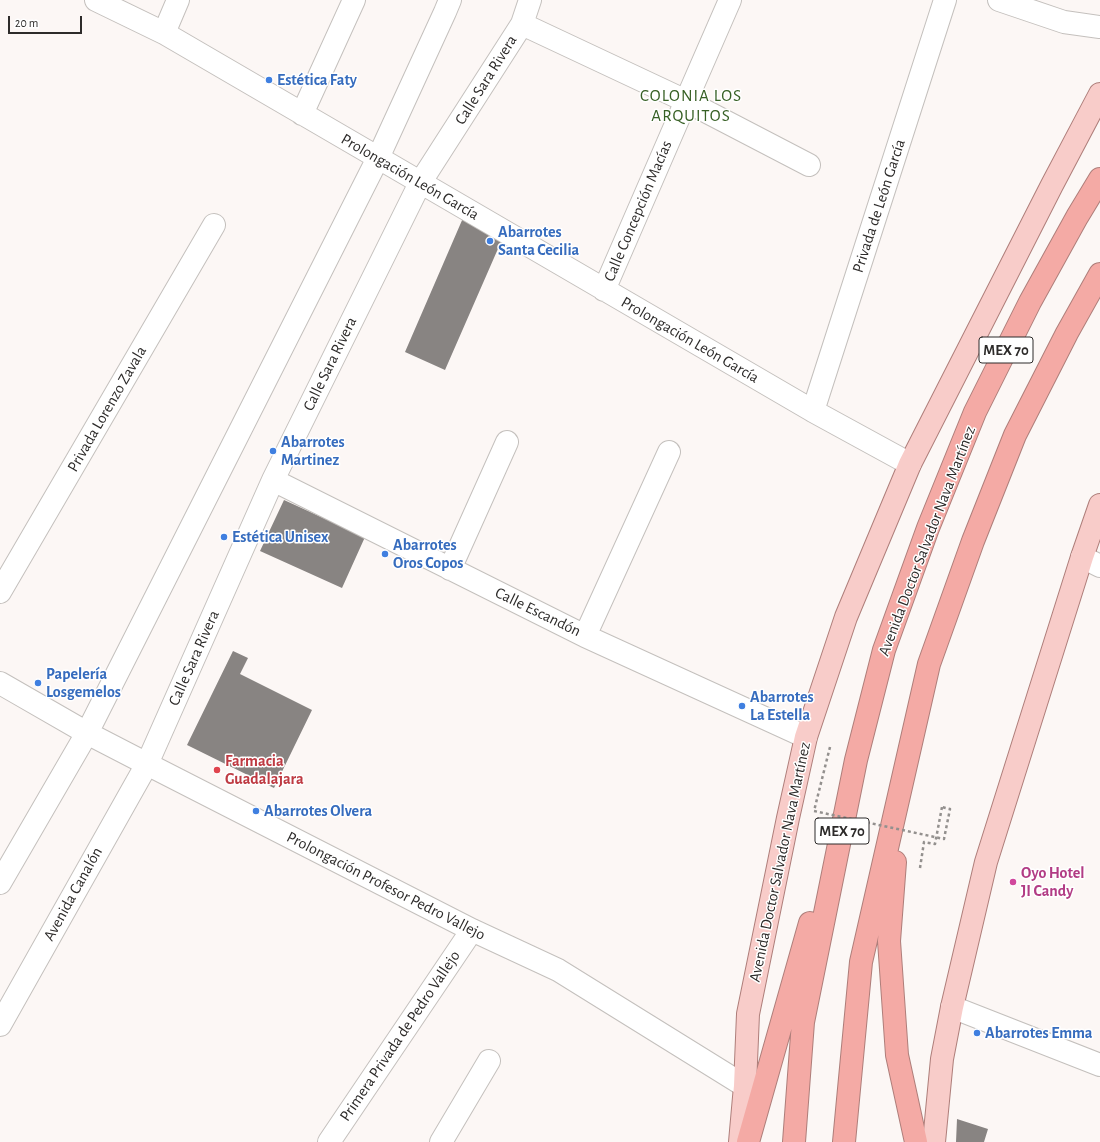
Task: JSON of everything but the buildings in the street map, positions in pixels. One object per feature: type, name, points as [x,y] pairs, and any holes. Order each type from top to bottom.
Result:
[{"type":"highway","name":"Avenida Doctor Salvador Nava Martínez","points":[[794,1142],[803,1022],[856,760],[884,650],[928,528],[979,405],[1030,302],[1077,216],[1100,179]]},
{"type":"highway","name":"MEX 70","points":[[844,1142],[861,962],[929,664],[973,541],[1015,435],[1067,333],[1100,274]]},
{"type":"highway","points":[[748,1142],[856,760]]},
{"type":"highway","points":[[900,791],[889,941],[898,1055],[916,1142]]},
{"type":"main road","name":"Avenida Doctor Salvador Nava Martínez","points":[[740,1142],[746,1086],[748,1014],[806,737],[846,617],[910,464],[1100,94]]},
{"type":"main road","points":[[1052,185],[1070,168],[1100,125]]},
{"type":"main road","points":[[934,1142],[942,1059],[952,1007],[986,862],[1091,561],[1100,505]]},
{"type":"street","name":"Prolongación León García","points":[[96,0],[164,33],[813,411],[910,464]]},
{"type":"street","points":[[164,33],[178,0]]},
{"type":"street","points":[[302,114],[354,0]]},
{"type":"street","points":[[0,883],[88,733],[378,158],[450,0]]},
{"type":"street","name":"Calle Sara Rivera","points":[[147,764],[273,480],[420,183],[522,24],[530,0]]},
{"type":"street","name":"Calle Concepción Macías","points":[[604,290],[730,0]]},
{"type":"street","name":"Privada de León García","points":[[813,411],[945,0]]},
{"type":"street","points":[[999,0],[1064,22],[1100,27]]},
{"type":"street","points":[[522,24],[686,101],[809,165]]},
{"type":"street","name":"Privada Lorenzo Zavala","points":[[0,592],[214,225]]},
{"type":"street","points":[[450,569],[507,442]]},
{"type":"street","points":[[585,636],[669,452]]},
{"type":"street","name":"Calle Escandón","points":[[273,480],[585,636],[806,737]]},
{"type":"street","name":"Prolongación Profesor Pedro Vallejo","points":[[0,683],[88,733],[147,764],[472,930],[558,970],[746,1086]]},
{"type":"street","name":"Avenida Canalón","points":[[0,1025],[147,764]]},
{"type":"street","name":"Primera Privada de Pedro Vallejo","points":[[329,1142],[472,930]]},
{"type":"street","points":[[952,1007],[1100,1065]]},
{"type":"street","points":[[441,1142],[489,1061]]},
{"type":"path","points":[[830,747],[814,811],[944,839],[950,810],[942,807],[935,844],[924,842],[920,872]]},
{"type":"place","name":"Estética Faty","points":[[269,80]]},
{"type":"place","name":"Abarrotes Santa Cecilia","points":[[490,241]]},
{"type":"place","name":"Abarrotes Martinez","points":[[273,451]]},
{"type":"place","name":"Estética Unisex","points":[[224,537]]},
{"type":"place","name":"Abarrotes Oros Copos","points":[[385,554]]},
{"type":"place","name":"Papelería Losgemelos","points":[[38,683]]},
{"type":"place","name":"Abarrotes La Estella","points":[[742,706]]},
{"type":"place","name":"Farmacia Guadalajara","points":[[217,770]]},
{"type":"place","name":"Abarrotes Olvera","points":[[256,811]]},
{"type":"place","name":"Oyo Hotel JI Candy","points":[[1013,882]]},
{"type":"place","name":"Abarrotes Emma","points":[[977,1033]]},
{"type":"district","name":"COLONIA LOS ARQUITOS","points":[[691,106]]}]
